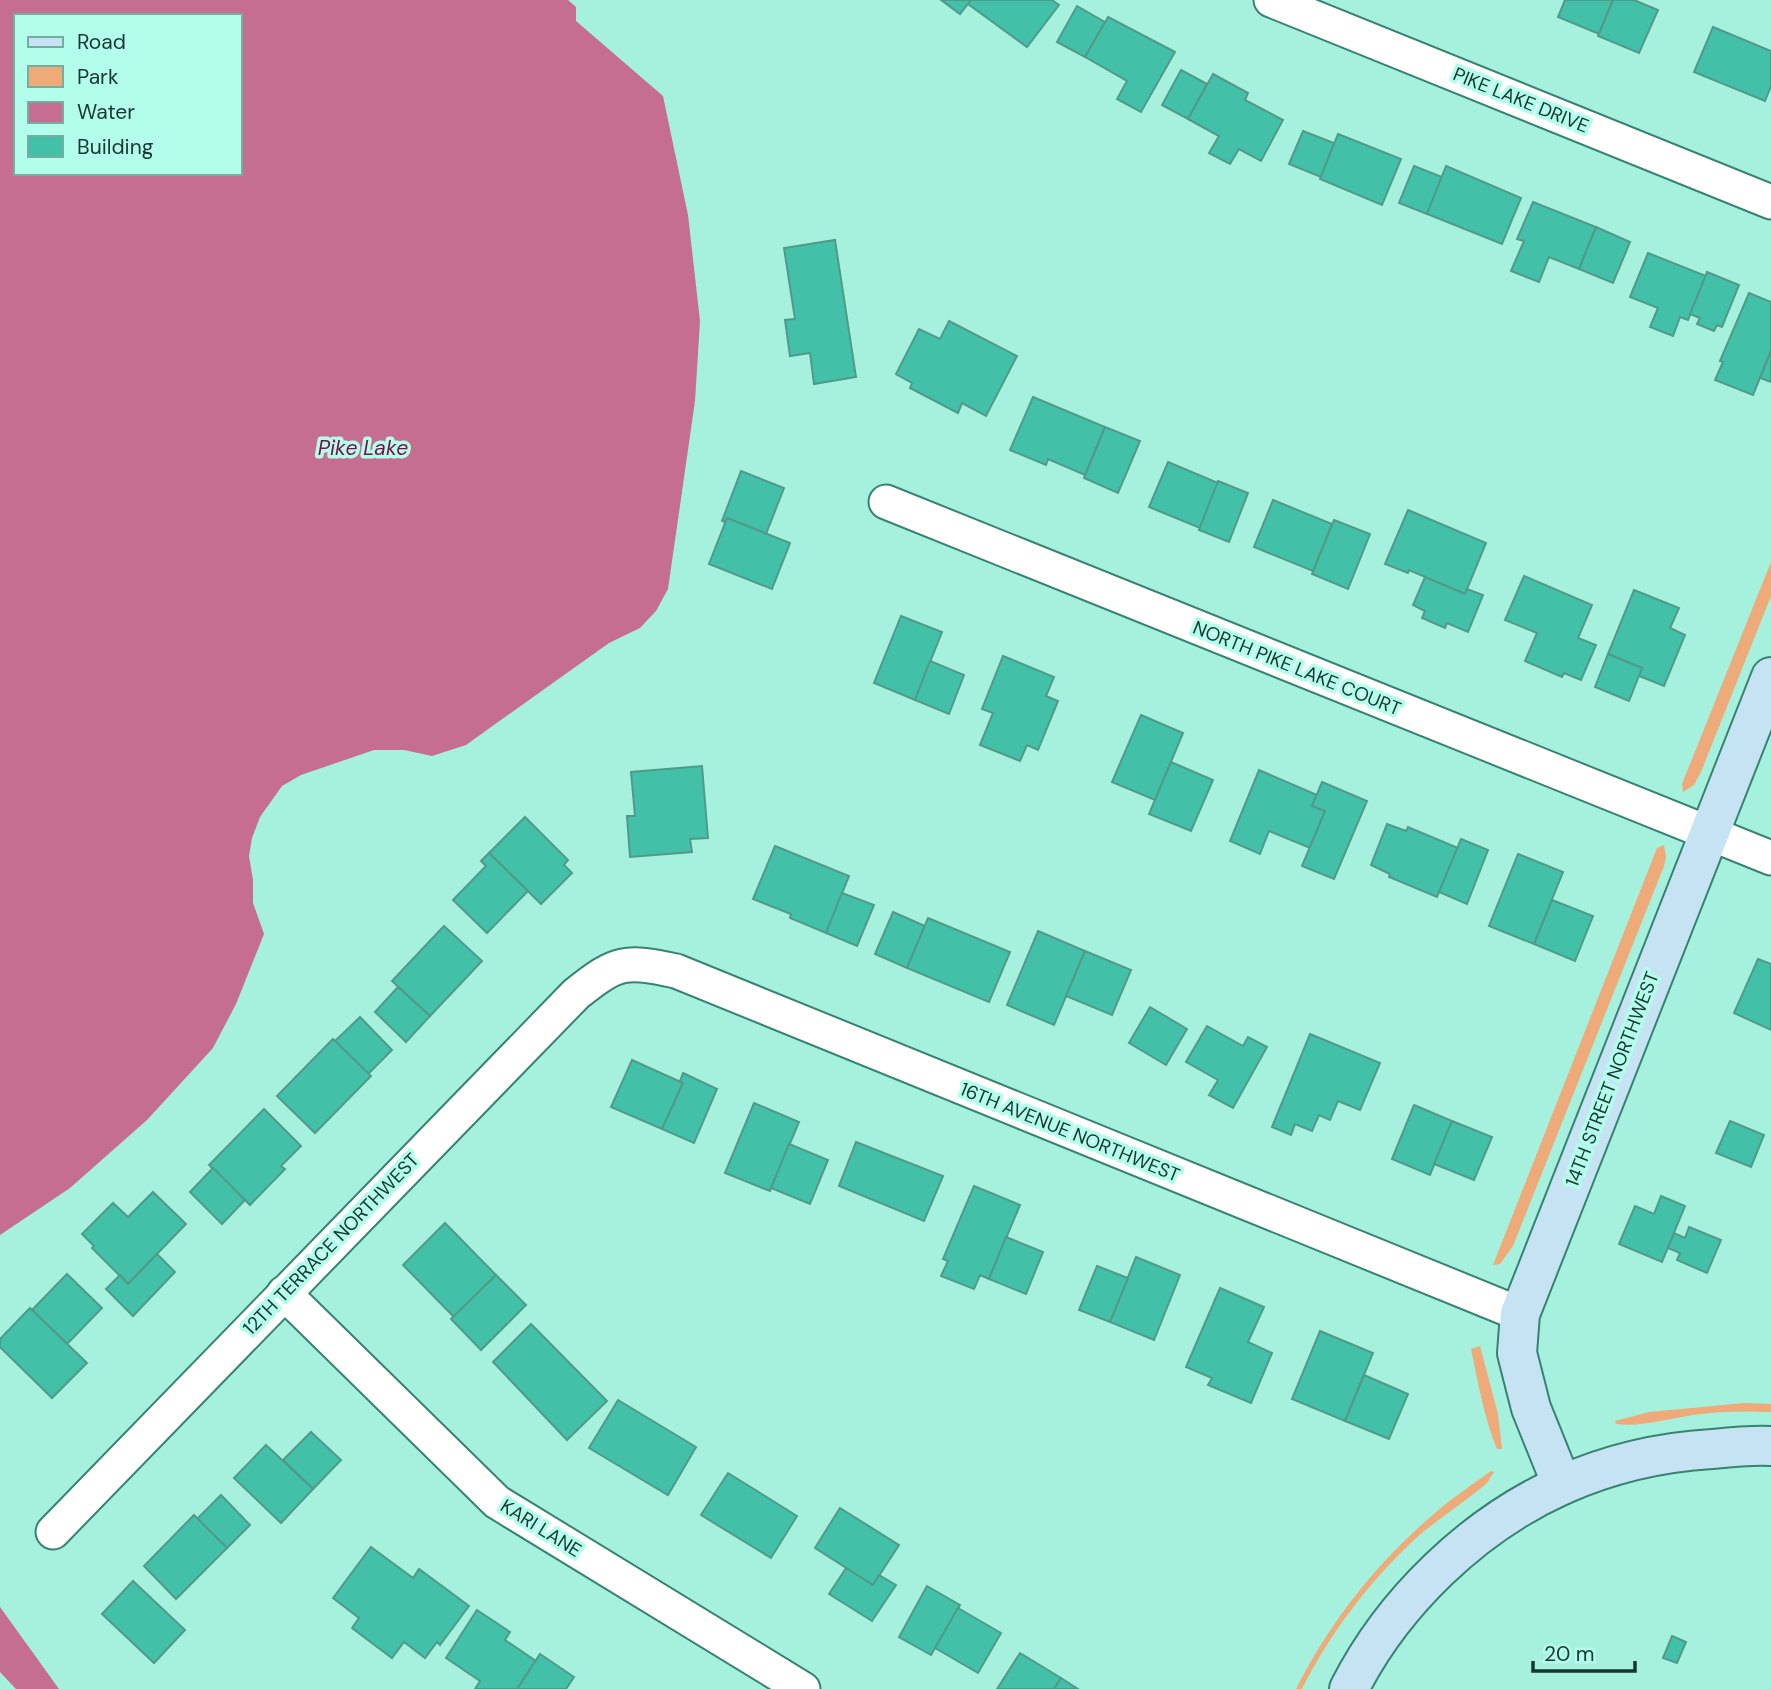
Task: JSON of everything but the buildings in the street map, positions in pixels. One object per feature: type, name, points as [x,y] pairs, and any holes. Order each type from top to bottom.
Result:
[{"type":"street","name":"PIKE LAKE DRIVE","points":[[1271,0],[1314,8],[1771,202]]},
{"type":"street","name":"NORTH PIKE LAKE COURT","points":[[886,502],[1771,858]]},
{"type":"street","name":"14TH STREET NORTHWEST","points":[[1562,1485],[1531,1408],[1517,1353],[1520,1314],[1771,677]]},
{"type":"street","name":"16TH AVENUE NORTHWEST","points":[[618,965],[649,965],[676,971],[1520,1314]]},
{"type":"street","name":"12TH TERRACE NORTHWEST","points":[[52,1532],[576,994],[618,965]]},
{"type":"street","name":"KARI LANE","points":[[284,1293],[497,1502],[803,1689]]},
{"type":"street","points":[[1349,1689],[1383,1633],[1424,1585],[1464,1547],[1510,1514],[1562,1485],[1625,1462],[1688,1450],[1771,1446]]},
{"type":"green space","points":[[1771,562],[1771,596],[1701,772],[1694,785],[1683,792],[1682,784]]},
{"type":"green space","points":[[1664,845],[1664,866],[1513,1246],[1500,1264],[1493,1265],[1657,848]]},
{"type":"green space","points":[[1480,1346],[1498,1414],[1502,1449],[1497,1449],[1492,1437],[1479,1387],[1471,1349]]},
{"type":"green space","points":[[1744,1403],[1771,1404],[1771,1412],[1712,1413],[1635,1424],[1616,1424],[1615,1421],[1649,1412]]},
{"type":"green space","points":[[1491,1471],[1494,1472],[1487,1483],[1423,1532],[1398,1555],[1338,1628],[1302,1689],[1296,1689],[1324,1640],[1374,1573],[1435,1513]]},
{"type":"water","name":"Pike Lake","points":[[0,0],[568,0],[576,7],[576,21],[663,96],[688,215],[700,321],[695,401],[668,589],[656,611],[640,628],[609,643],[466,745],[432,756],[404,750],[374,750],[301,775],[282,786],[260,817],[249,856],[253,903],[264,934],[236,1004],[213,1048],[147,1120],[70,1188],[0,1235]]},
{"type":"water","points":[[0,1607],[59,1689],[16,1689],[0,1672]]}]
